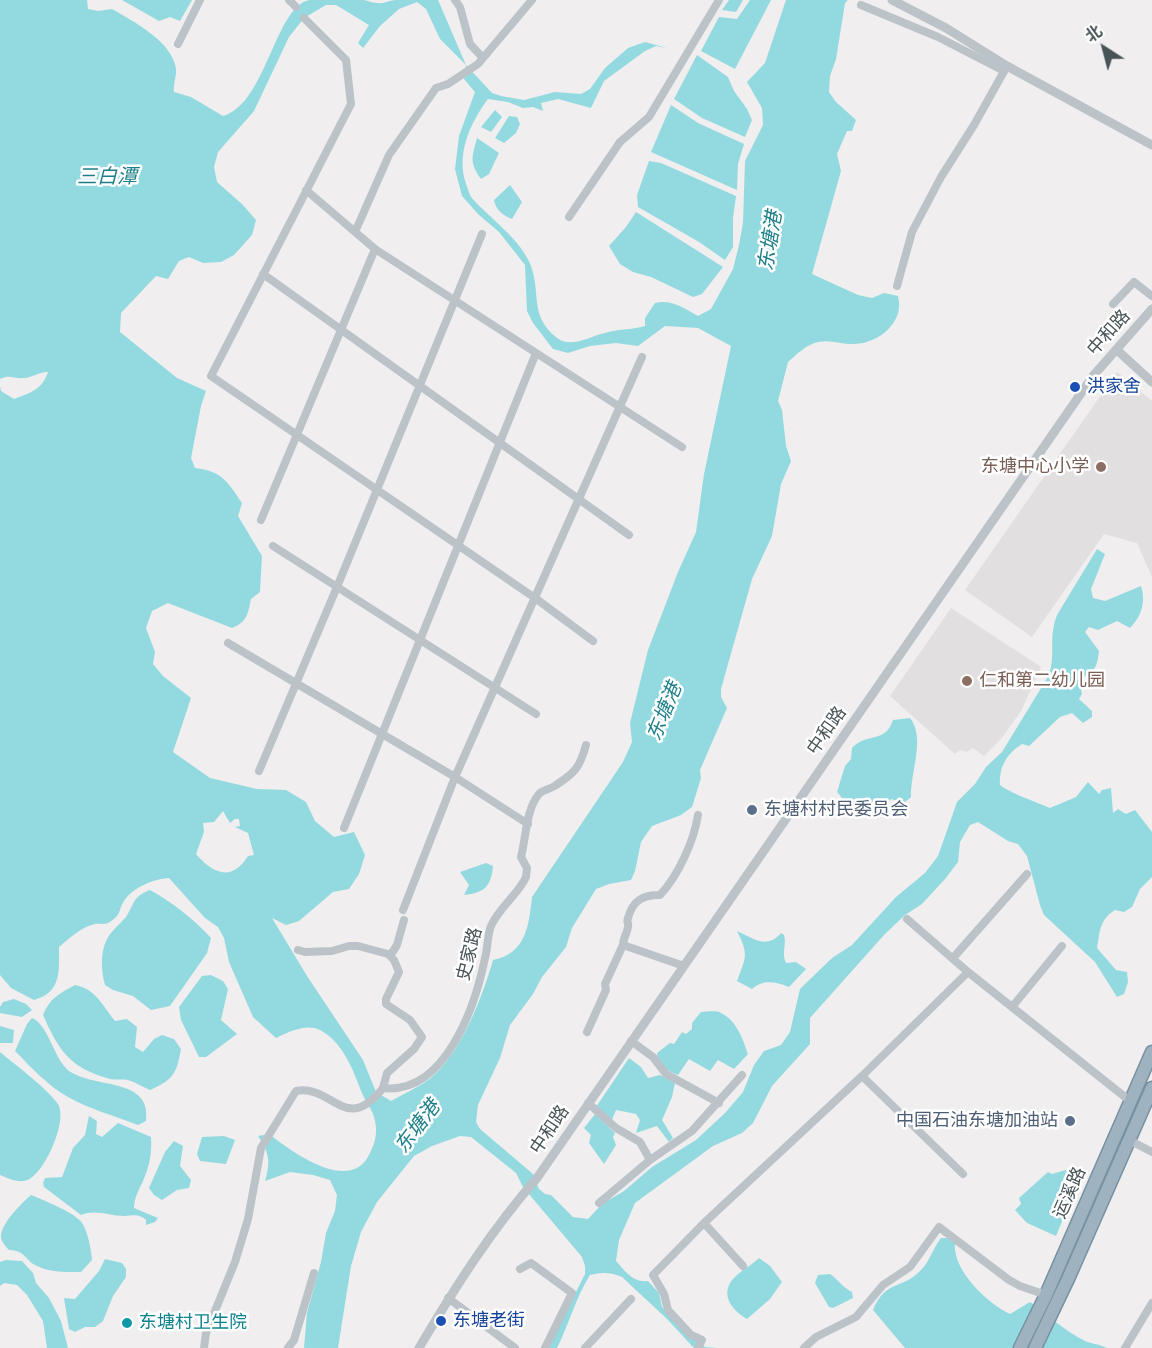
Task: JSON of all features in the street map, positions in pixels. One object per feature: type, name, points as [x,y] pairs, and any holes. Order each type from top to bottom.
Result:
[{"type":"highway","name":"运溪路","points":[[1020,1348],[1046,1295],[1152,1052]]},
{"type":"highway","name":"运溪路","points":[[1035,1348],[1152,1088]]},
{"type":"street","points":[[178,44],[200,0]]},
{"type":"street","points":[[289,0],[296,7]]},
{"type":"street","points":[[455,0],[460,7],[470,44],[483,58]]},
{"type":"street","points":[[355,232],[389,155],[436,87],[448,84],[478,64],[532,0]]},
{"type":"street","points":[[569,218],[620,142],[649,117],[719,0]]},
{"type":"street","points":[[892,0],[946,28],[1005,68]]},
{"type":"street","points":[[861,5],[1005,68],[1152,145]]},
{"type":"street","points":[[304,18],[346,60],[351,104],[211,376],[535,598],[593,641]]},
{"type":"street","points":[[897,286],[912,231],[1005,68]]},
{"type":"street","points":[[306,190],[375,249],[682,447]]},
{"type":"street","points":[[259,771],[482,234]]},
{"type":"street","points":[[261,520],[375,249]]},
{"type":"street","points":[[262,274],[629,535]]},
{"type":"street","points":[[1113,304],[1134,282],[1152,296]]},
{"type":"street","name":"中和路","points":[[448,1298],[521,1196],[537,1178],[1092,376],[1152,309]]},
{"type":"street","points":[[1117,350],[1152,382]]},
{"type":"street","points":[[344,828],[536,353]]},
{"type":"street","points":[[403,910],[455,777],[642,357]]},
{"type":"street","points":[[273,546],[536,714]]},
{"type":"street","points":[[228,643],[455,777],[528,824]]},
{"type":"street","name":"史家路","points":[[383,1088],[397,1090],[423,1079],[444,1059],[462,1031],[486,958],[491,926],[526,877],[527,868],[521,857],[528,813],[540,793],[555,786],[580,765],[586,745]]},
{"type":"street","points":[[587,1032],[623,945],[628,927],[627,918],[640,898],[660,895],[668,887],[695,834],[698,815]]},
{"type":"street","points":[[953,958],[1027,874]]},
{"type":"street","points":[[907,919],[968,972],[1131,1101]]},
{"type":"street","points":[[390,956],[397,945],[404,920]]},
{"type":"street","points":[[623,945],[684,966]]},
{"type":"street","points":[[204,1348],[206,1333],[235,1262],[248,1219],[261,1148],[296,1091],[306,1089],[346,1109],[359,1109],[383,1088],[387,1073],[414,1049],[422,1037],[410,1020],[386,1004],[386,999],[399,972],[390,956],[358,946],[332,951],[298,950]]},
{"type":"street","points":[[1012,1007],[1062,946]]},
{"type":"street","points":[[698,1348],[702,1340],[691,1335],[668,1310],[663,1294],[652,1275],[968,972]]},
{"type":"street","points":[[631,1041],[653,1057],[666,1074],[719,1103]]},
{"type":"street","points":[[599,1203],[650,1160],[692,1131],[742,1075]]},
{"type":"street","points":[[861,1076],[963,1174]]},
{"type":"street","points":[[588,1103],[616,1128],[640,1142],[650,1160]]},
{"type":"street","points":[[1129,1140],[1152,1152]]},
{"type":"street","points":[[704,1223],[743,1266]]},
{"type":"street","points":[[804,1348],[816,1337],[856,1317],[884,1285],[910,1268],[939,1227],[1009,1280],[1046,1295]]},
{"type":"street","points":[[520,1269],[531,1263],[572,1293],[545,1348]]},
{"type":"street","points":[[288,1348],[294,1341],[314,1273]]},
{"type":"street","points":[[419,1348],[448,1298],[515,1348]]},
{"type":"street","points":[[585,1348],[631,1299]]},
{"type":"street","points":[[1125,1348],[1152,1303]]},
{"type":"shaded area","name":"东塘中心小学","points":[[1117,372],[1152,401],[1152,577],[1137,543],[1104,534],[1032,637],[965,590]]},
{"type":"shaded area","name":"仁和第二幼儿园","points":[[951,608],[1041,667],[1021,711],[1001,739],[984,756],[973,748],[967,752],[960,750],[955,754],[890,696]]},
{"type":"water","points":[[0,0],[87,0],[88,9],[98,11],[112,9],[151,33],[168,50],[176,69],[174,92],[191,97],[223,116],[238,108],[250,94],[287,19],[297,7],[309,0],[364,0],[380,3],[396,0],[438,0],[466,65],[492,93],[524,100],[555,92],[581,94],[590,89],[605,68],[628,48],[645,42],[667,48],[656,46],[645,51],[604,81],[591,108],[558,99],[541,103],[543,111],[488,99],[466,139],[463,173],[471,197],[512,238],[526,256],[534,276],[539,313],[548,330],[562,341],[574,342],[610,332],[645,326],[645,318],[655,303],[672,303],[698,316],[711,309],[733,269],[743,223],[745,161],[763,125],[762,108],[747,82],[765,63],[786,0],[848,0],[845,3],[836,59],[830,76],[829,92],[836,102],[856,120],[852,131],[847,131],[837,154],[841,171],[812,274],[858,295],[872,298],[884,293],[898,296],[898,314],[888,329],[873,340],[855,344],[828,341],[814,343],[788,362],[778,401],[782,410],[786,446],[791,461],[781,484],[772,536],[752,579],[721,689],[721,697],[727,708],[700,770],[701,778],[692,807],[681,815],[652,826],[641,842],[631,880],[596,889],[572,928],[566,947],[542,977],[533,994],[510,1025],[500,1058],[478,1105],[476,1122],[480,1129],[533,1174],[539,1189],[551,1195],[573,1217],[588,1219],[602,1204],[624,1191],[652,1167],[696,1140],[725,1113],[743,1092],[754,1065],[764,1051],[781,1045],[790,1032],[800,989],[832,958],[852,945],[896,897],[925,873],[938,856],[957,802],[975,784],[986,767],[1002,752],[1049,675],[1054,623],[1057,615],[1097,549],[1105,554],[1091,589],[1093,598],[1105,601],[1141,586],[1143,603],[1140,613],[1130,628],[1117,621],[1098,630],[1089,627],[1085,632],[1099,651],[1095,668],[1082,678],[1080,685],[1082,694],[1079,699],[1092,711],[1092,717],[1083,723],[1072,713],[1060,717],[1029,746],[1022,744],[1008,756],[1003,766],[1000,785],[1050,808],[1076,797],[1088,782],[1099,794],[1102,790],[1111,788],[1113,813],[1118,809],[1126,814],[1135,810],[1152,832],[1152,877],[1140,889],[1132,907],[1124,912],[1115,910],[1106,918],[1101,927],[1097,948],[1116,970],[1127,972],[1128,982],[1124,994],[1117,997],[1095,962],[1044,915],[1027,856],[1018,844],[1008,841],[978,822],[970,825],[960,842],[958,862],[945,879],[922,904],[905,915],[884,935],[810,1018],[810,1044],[772,1086],[753,1123],[742,1133],[713,1146],[635,1203],[619,1240],[616,1261],[634,1278],[648,1281],[659,1293],[662,1307],[705,1347],[718,1348],[694,1348],[622,1277],[602,1273],[590,1275],[557,1348],[548,1348],[585,1274],[582,1257],[523,1187],[516,1173],[471,1137],[460,1136],[432,1146],[414,1156],[377,1202],[361,1232],[351,1266],[338,1348],[304,1348],[307,1313],[321,1262],[326,1233],[335,1211],[337,1195],[330,1180],[313,1175],[290,1172],[265,1181],[268,1157],[258,1136],[269,1134],[306,1159],[335,1170],[349,1171],[361,1165],[374,1144],[375,1122],[351,1066],[341,1049],[328,1035],[315,1028],[298,1029],[276,1038],[253,1017],[229,962],[224,938],[218,927],[205,918],[169,878],[138,888],[128,896],[113,920],[106,924],[95,924],[85,928],[59,947],[57,980],[50,992],[34,1000],[11,988],[0,975],[0,386],[1,391],[14,399],[39,387],[48,372],[27,378],[0,379]],"holes":[[[417,2],[426,9],[440,39],[466,65],[464,79],[475,92],[459,136],[455,169],[462,196],[499,232],[525,265],[527,311],[533,323],[553,349],[568,353],[590,346],[616,343],[638,346],[665,326],[698,328],[731,346],[704,474],[696,532],[648,650],[630,723],[632,742],[623,762],[532,897],[527,928],[519,945],[513,952],[493,960],[476,1008],[460,1042],[450,1057],[428,1080],[391,1101],[376,1092],[363,1060],[307,976],[272,918],[286,925],[299,921],[333,892],[349,889],[359,874],[365,855],[354,832],[334,837],[315,821],[306,802],[286,790],[257,789],[210,778],[173,752],[191,698],[163,676],[153,664],[155,652],[146,628],[152,611],[168,603],[232,628],[237,626],[246,617],[251,599],[260,592],[262,556],[238,516],[242,503],[233,489],[218,475],[195,468],[191,458],[206,391],[177,378],[120,332],[121,313],[156,276],[168,279],[179,261],[189,257],[203,263],[221,262],[234,255],[252,235],[256,220],[217,182],[214,167],[218,152],[254,111],[289,37],[304,18],[326,5],[336,5],[369,25],[358,43],[363,48],[380,26],[399,9]],[[223,811],[230,823],[239,819],[240,826],[235,827],[248,833],[254,855],[248,856],[242,864],[229,872],[216,870],[196,854],[204,832],[203,823],[214,822]]]},
{"type":"water","points":[[122,0],[192,0],[180,21],[170,17],[159,21]]},
{"type":"water","points":[[729,0],[743,0],[736,12],[722,10]]},
{"type":"water","points":[[750,0],[771,0],[735,69],[701,51],[719,17],[737,19]]},
{"type":"water","points":[[697,55],[728,77],[734,91],[747,109],[752,120],[745,137],[702,118],[674,99]]},
{"type":"water","points":[[671,105],[698,123],[744,144],[738,164],[737,190],[651,152]]},
{"type":"water","points":[[495,110],[502,117],[491,132],[481,127]]},
{"type":"water","points":[[509,116],[517,117],[520,124],[516,133],[504,143],[495,138]]},
{"type":"water","points":[[477,138],[499,153],[489,174],[481,179],[473,159]]},
{"type":"water","points":[[649,161],[661,163],[736,196],[733,247],[725,260],[699,242],[638,207],[637,195]]},
{"type":"water","points":[[510,185],[522,202],[512,219],[500,212],[494,200]]},
{"type":"water","points":[[636,212],[723,267],[702,294],[693,297],[651,277],[633,272],[620,264],[609,246]]},
{"type":"water","points":[[910,718],[917,735],[911,797],[904,803],[891,799],[876,809],[870,810],[857,809],[846,803],[837,792],[845,766],[851,759],[852,748],[864,740],[885,732],[893,720]]},
{"type":"water","points":[[486,863],[493,866],[488,884],[477,893],[464,895],[469,885],[460,872]]},
{"type":"water","points":[[150,890],[182,911],[211,938],[207,953],[170,1006],[151,1010],[133,996],[105,985],[102,962],[103,950],[109,936],[126,917],[137,898]]},
{"type":"water","points":[[737,931],[765,942],[776,938],[781,933],[785,939],[786,963],[796,962],[806,969],[789,987],[770,982],[752,989],[737,981],[745,951]]},
{"type":"water","points":[[211,975],[223,981],[228,989],[221,1020],[237,1034],[206,1057],[199,1057],[181,1020],[179,1007],[202,976]]},
{"type":"water","points":[[75,985],[93,994],[115,1021],[127,1019],[137,1027],[135,1047],[143,1052],[154,1039],[162,1035],[174,1039],[181,1049],[173,1075],[150,1090],[128,1080],[96,1075],[75,1063],[55,1039],[43,1015],[48,1005],[56,997]]},
{"type":"water","points":[[14,999],[26,1004],[32,1010],[22,1017],[0,1013],[3,1002]]},
{"type":"water","points":[[701,1012],[719,1012],[731,1020],[748,1054],[734,1069],[718,1060],[710,1071],[689,1059],[678,1075],[663,1067],[657,1053],[670,1043],[674,1044],[682,1032],[686,1034],[692,1029],[692,1023]]},
{"type":"water","points":[[32,1018],[43,1027],[59,1058],[69,1071],[80,1077],[120,1086],[131,1091],[140,1097],[145,1107],[146,1121],[138,1125],[85,1105],[61,1093],[40,1076],[15,1051]]},
{"type":"water","points":[[0,1026],[14,1030],[13,1043],[0,1043]]},
{"type":"water","points":[[0,1052],[32,1078],[59,1106],[60,1123],[48,1156],[37,1173],[23,1181],[0,1175]]},
{"type":"water","points":[[629,1058],[641,1067],[648,1078],[660,1075],[675,1083],[672,1097],[662,1120],[673,1138],[669,1142],[657,1126],[636,1133],[640,1120],[636,1114],[616,1110],[611,1122],[596,1107]]},
{"type":"water","points":[[595,1114],[615,1133],[613,1137],[616,1145],[604,1164],[589,1143],[591,1135],[584,1128]]},
{"type":"water","points":[[89,1116],[97,1121],[96,1134],[102,1137],[118,1123],[151,1137],[149,1162],[136,1196],[134,1208],[158,1218],[155,1222],[146,1225],[146,1220],[135,1215],[87,1213],[81,1215],[44,1187],[45,1178],[62,1177],[73,1148],[85,1135]]},
{"type":"water","points":[[224,1136],[235,1140],[226,1164],[200,1161],[197,1154],[202,1137]]},
{"type":"water","points":[[174,1141],[183,1146],[180,1166],[191,1180],[189,1188],[177,1190],[162,1200],[149,1188],[165,1152]]},
{"type":"water","points":[[1069,1169],[1082,1173],[1056,1236],[1027,1223],[1015,1210],[1021,1204],[1019,1198],[1048,1172],[1052,1174]]},
{"type":"water","points":[[31,1195],[66,1211],[82,1223],[88,1236],[92,1260],[81,1272],[59,1272],[42,1268],[33,1264],[19,1252],[9,1250],[3,1243],[1,1238],[4,1227]]},
{"type":"water","points":[[941,1238],[949,1238],[955,1243],[959,1264],[965,1275],[982,1294],[1001,1309],[1010,1314],[1030,1302],[1078,1337],[1107,1348],[905,1348],[873,1310],[883,1294],[914,1277],[923,1268]]},
{"type":"water","points":[[759,1258],[770,1266],[782,1282],[770,1299],[747,1319],[732,1306],[727,1294],[728,1288],[736,1276]]},
{"type":"water","points":[[105,1259],[122,1263],[126,1269],[126,1277],[113,1296],[103,1321],[95,1327],[85,1327],[75,1332],[69,1329],[64,1298],[75,1299],[99,1271]]},
{"type":"water","points":[[22,1261],[33,1273],[36,1283],[49,1298],[61,1321],[68,1348],[47,1348],[43,1321],[27,1295],[17,1285],[4,1283],[0,1286],[0,1262]]},
{"type":"water","points":[[830,1274],[852,1292],[853,1298],[833,1308],[829,1307],[815,1283],[818,1275]]},
{"type":"place","name":"洪家舍","points":[[1075,387]]},
{"type":"place","name":"东塘中心小学","points":[[1101,467]]},
{"type":"place","name":"仁和第二幼儿园","points":[[967,681]]},
{"type":"place","name":"东塘村村民委员会","points":[[752,810]]},
{"type":"place","name":"中国石油东塘加油站","points":[[1070,1121]]},
{"type":"place","name":"东塘老街","points":[[441,1321]]},
{"type":"place","name":"东塘村卫生院","points":[[127,1323]]},
{"type":"water label","name":"三白潭","points":[[107,177]]},
{"type":"water label","name":"东塘港","points":[[771,241]]},
{"type":"water label","name":"东塘港","points":[[665,712]]},
{"type":"water label","name":"东塘港","points":[[418,1127]]}]
